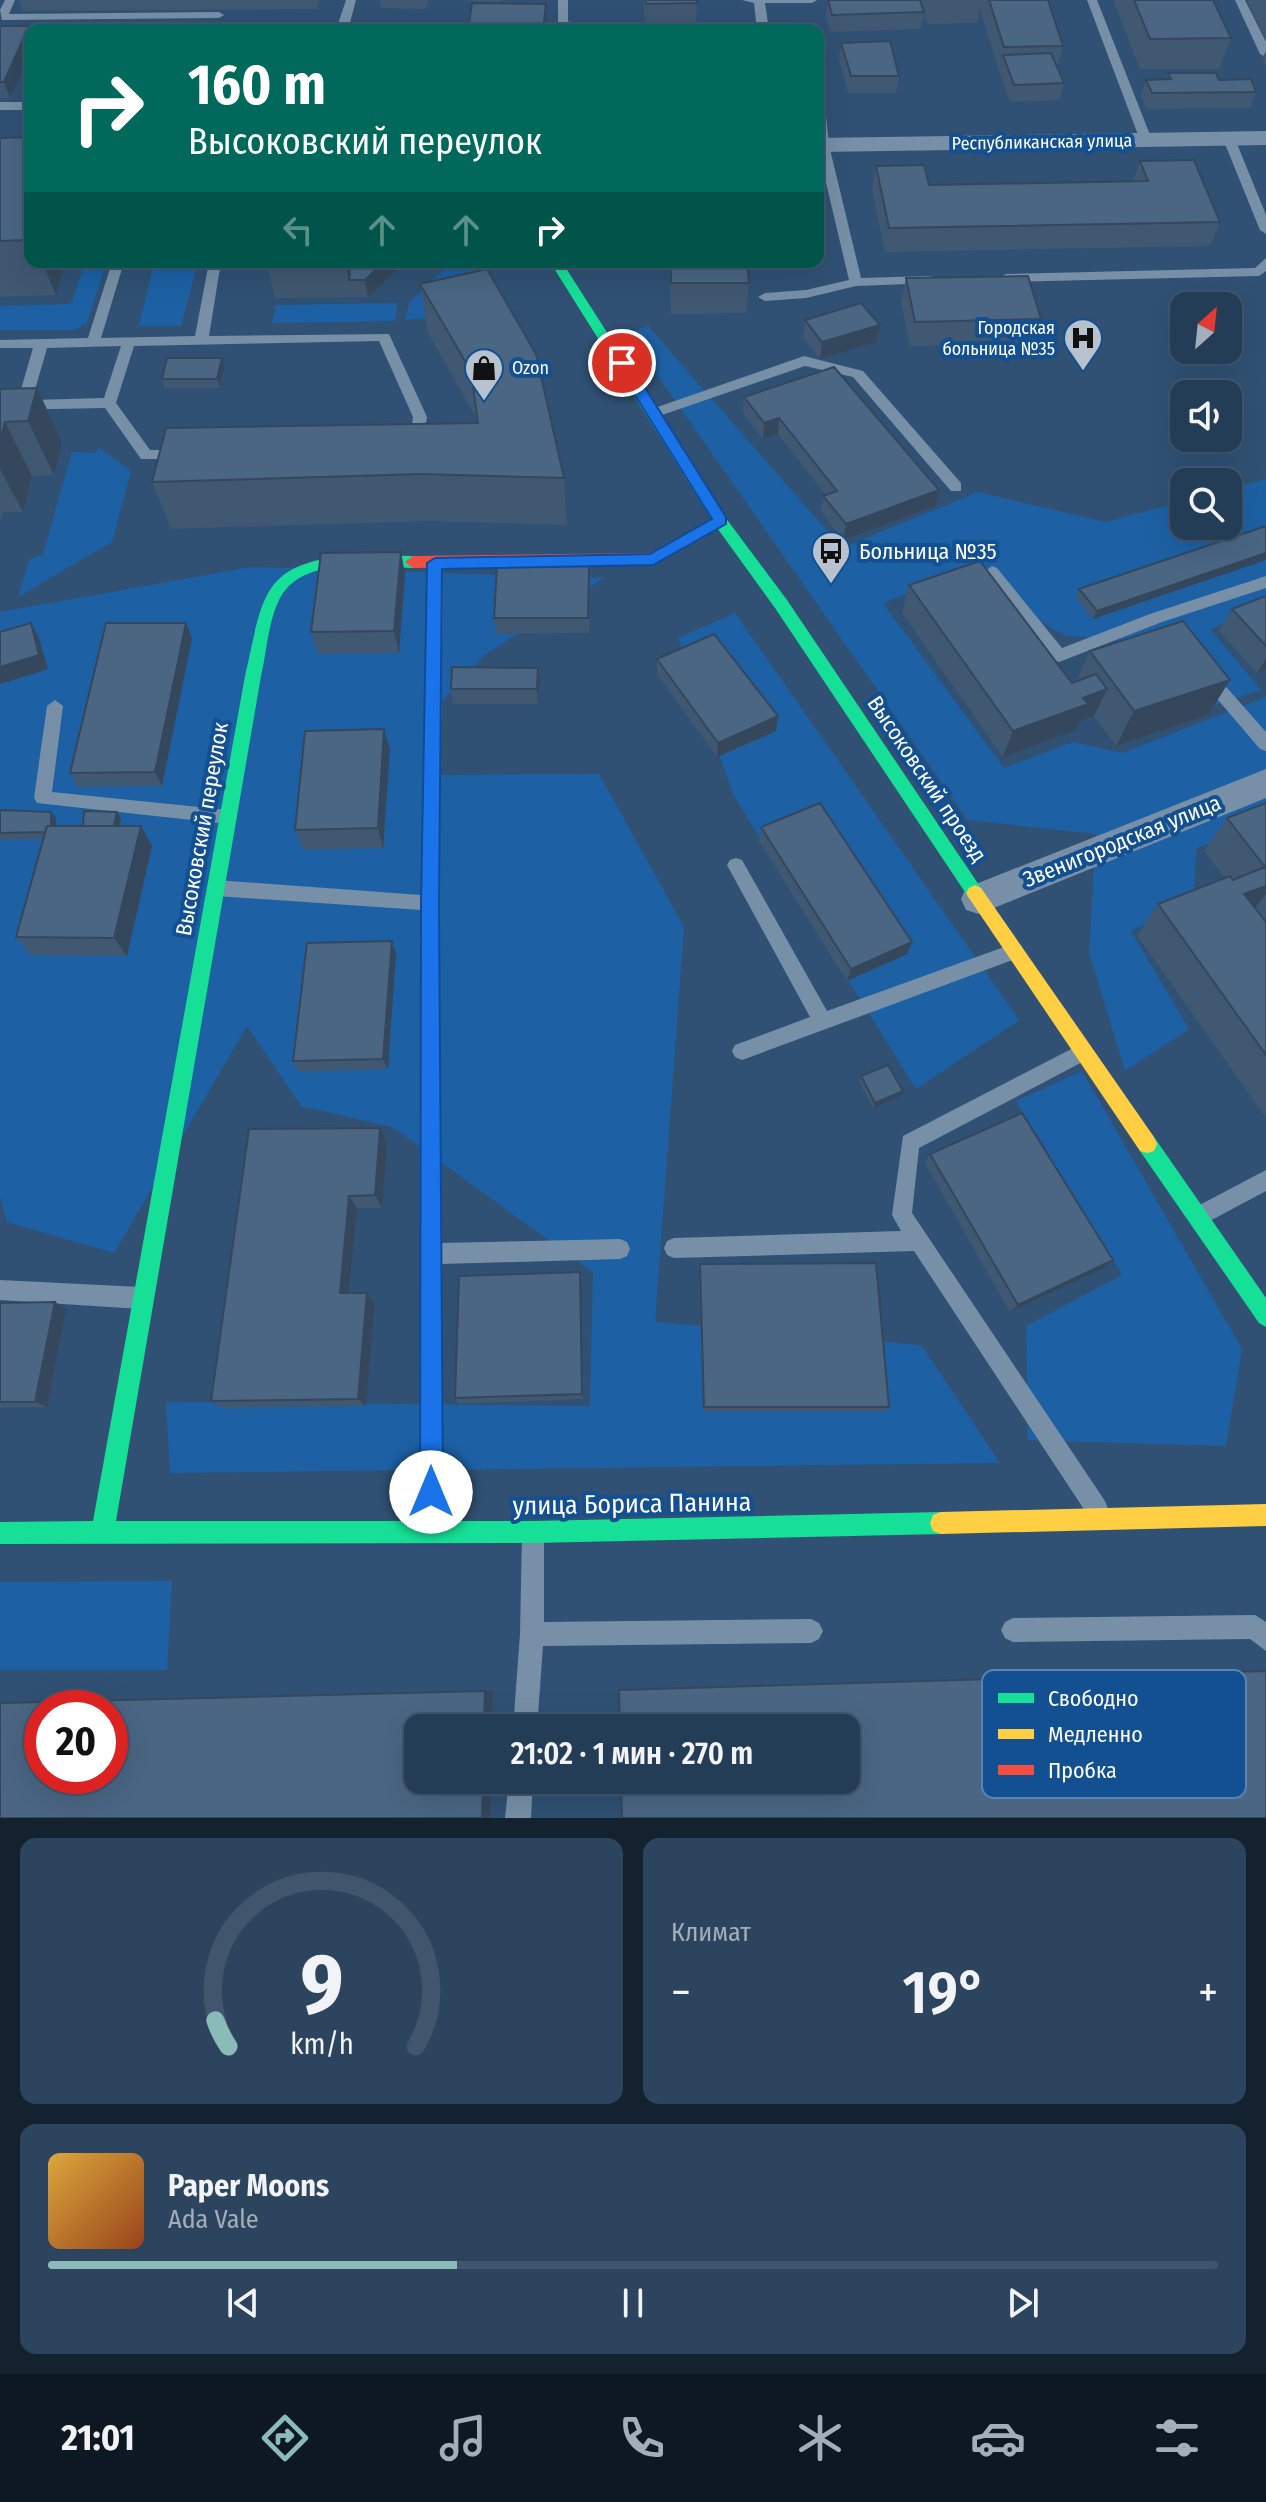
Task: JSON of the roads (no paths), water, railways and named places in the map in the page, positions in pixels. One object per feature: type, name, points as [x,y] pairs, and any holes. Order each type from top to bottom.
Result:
[{"type":"street","name":"Республиканская улица","points":[[824,145],[1266,138]]},
{"type":"street","name":"Высоковский проезд","points":[[560,268],[720,521],[781,604],[1083,1052],[1266,1316]]},
{"type":"street","name":"Высоковский переулок","points":[[102,1534],[253,676],[273,595],[291,575],[320,563],[653,559],[720,521]]},
{"type":"street","name":"Звенигородская улица","points":[[979,899],[1266,783]]},
{"type":"street","name":"улица Бориса Панина","points":[[0,1533],[533,1532],[1266,1515]]},
{"type":"lane","points":[[10,0],[2,17],[215,23]]},
{"type":"lane","points":[[344,24],[351,0]]},
{"type":"lane","points":[[563,0],[562,22],[565,24]]},
{"type":"lane","points":[[761,24],[753,1],[812,0]]},
{"type":"lane","points":[[1092,0],[1146,140]]},
{"type":"lane","points":[[1240,0],[1266,54]]},
{"type":"lane","points":[[0,106],[24,106]]},
{"type":"lane","points":[[1229,139],[1266,230]]},
{"type":"lane","points":[[824,157],[856,282]]},
{"type":"lane","points":[[996,279],[1259,272],[1266,262]]},
{"type":"lane","points":[[93,343],[116,268]]},
{"type":"lane","points":[[201,341],[214,268]]},
{"type":"lane","points":[[765,297],[806,294],[856,282],[949,280]]},
{"type":"lane","points":[[0,344],[384,337],[420,417],[417,448],[401,448]]},
{"type":"lane","points":[[109,403],[129,342]]},
{"type":"lane","points":[[24,404],[41,344]]},
{"type":"lane","points":[[654,413],[804,361],[858,374],[956,487]]},
{"type":"lane","points":[[0,405],[109,403]]},
{"type":"lane","points":[[109,403],[146,455],[194,454]]},
{"type":"lane","points":[[431,1533],[430,903],[435,563]]},
{"type":"lane","points":[[992,572],[1059,656],[1161,624],[1266,582]]},
{"type":"lane","points":[[1196,664],[1266,744]]},
{"type":"lane","points":[[55,706],[43,798],[228,817]]},
{"type":"lane","points":[[736,865],[822,1021]]},
{"type":"lane","points":[[215,888],[430,903]]},
{"type":"lane","points":[[742,1051],[1015,951]]},
{"type":"lane","points":[[1083,1052],[910,1143],[902,1215],[1103,1519]]},
{"type":"lane","points":[[1199,1216],[1266,1180]]},
{"type":"lane","points":[[674,1248],[919,1241]]},
{"type":"lane","points":[[430,1254],[620,1249]]},
{"type":"lane","points":[[0,1290],[143,1298]]},
{"type":"lane","points":[[526,1714],[532,1634],[533,1532]]},
{"type":"lane","points":[[1013,1630],[1255,1627],[1266,1639]]},
{"type":"lane","points":[[532,1634],[811,1631]]},
{"type":"lane","points":[[518,1818],[520,1794]]},
{"type":"place","name":"Городская больница №35","points":[[1083,372]]},
{"type":"place","name":"Ozon","points":[[484,402]]},
{"type":"place","name":"Больница №35","points":[[831,585]]}]
